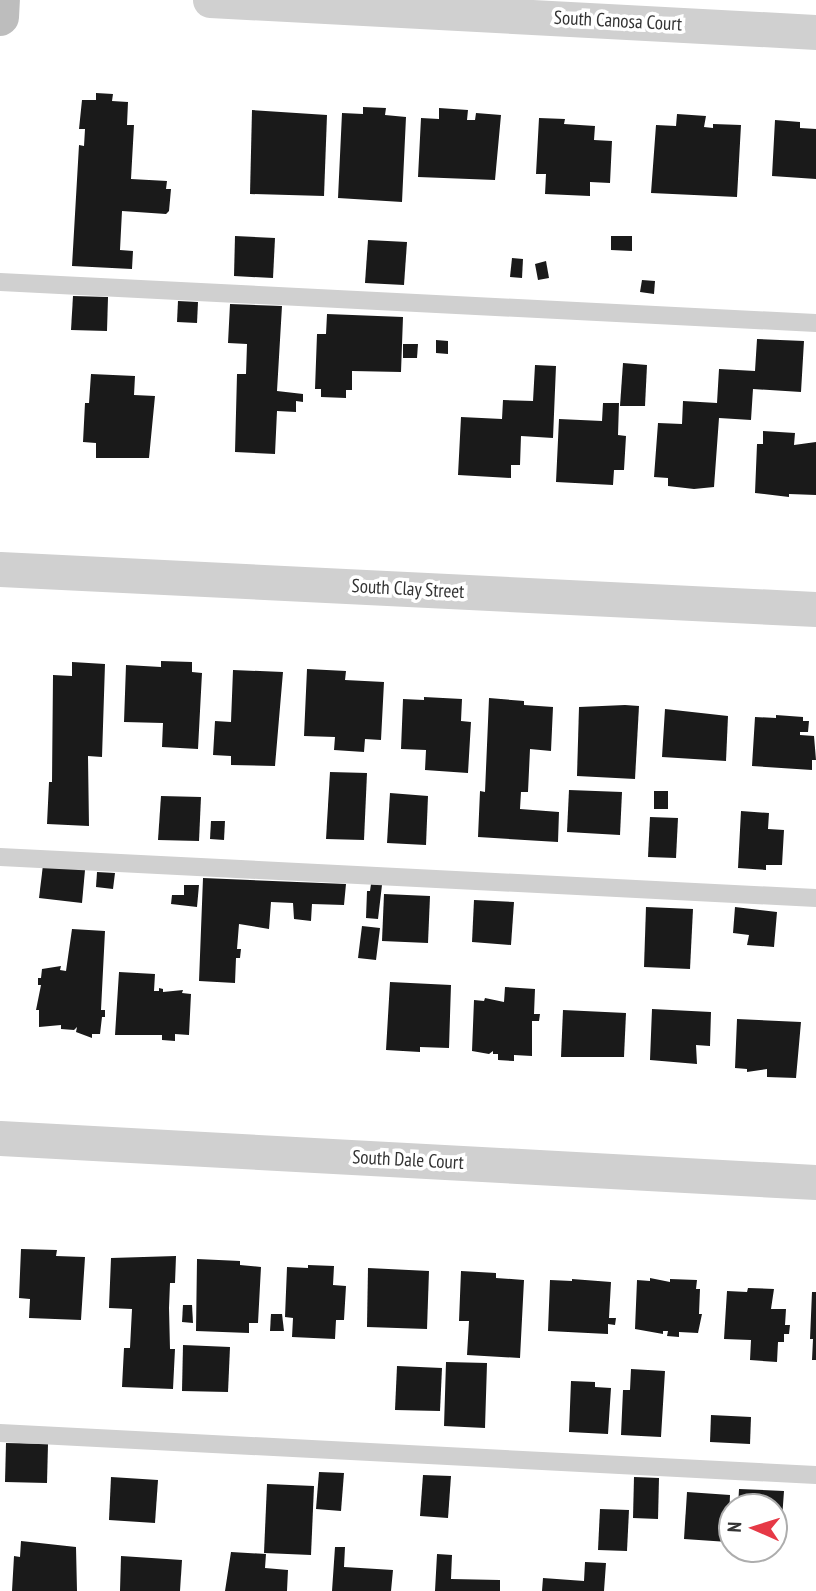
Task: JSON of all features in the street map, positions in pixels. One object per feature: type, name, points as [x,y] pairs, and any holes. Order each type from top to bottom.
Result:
[{"type":"street","points":[[0,17],[1,0]]},
{"type":"street","name":"South Canosa Court","points":[[210,0],[816,32]]},
{"type":"street","name":"South Clay Street","points":[[0,569],[816,609]]},
{"type":"street","name":"South Dale Court","points":[[0,1138],[816,1182]]},
{"type":"lane","points":[[0,282],[816,323]]},
{"type":"lane","points":[[0,857],[816,898]]},
{"type":"lane","points":[[0,1433],[816,1475]]},
{"type":"building","points":[[96,93],[113,94],[112,101],[128,102],[127,125],[134,125],[131,179],[167,181],[166,189],[171,189],[169,211],[166,214],[122,211],[120,250],[133,251],[132,269],[72,266],[79,145],[84,146],[85,129],[79,129],[82,100],[96,100]]},
{"type":"building","points":[[363,107],[386,108],[385,115],[406,117],[402,202],[338,198],[342,113],[363,114]]},
{"type":"building","points":[[439,108],[468,110],[467,120],[475,120],[476,113],[501,115],[495,180],[418,177],[421,118],[439,119]]},
{"type":"building","points":[[252,110],[327,115],[324,196],[250,194]]},
{"type":"building","points":[[677,114],[706,116],[704,127],[713,128],[713,124],[741,125],[737,197],[651,193],[656,125],[676,126]]},
{"type":"building","points":[[539,118],[565,119],[564,124],[595,126],[594,140],[612,141],[610,183],[590,182],[590,196],[545,194],[546,174],[536,174]]},
{"type":"building","points":[[775,120],[800,122],[800,128],[816,129],[816,179],[772,176]]},
{"type":"building","points":[[235,236],[275,238],[273,278],[234,276]]},
{"type":"building","points":[[611,236],[632,236],[632,251],[611,250]]},
{"type":"building","points":[[368,240],[407,242],[404,285],[365,283]]},
{"type":"building","points":[[512,258],[523,259],[522,278],[510,277]]},
{"type":"building","points":[[546,261],[549,278],[538,280],[535,264]]},
{"type":"building","points":[[642,280],[655,281],[654,294],[640,292]]},
{"type":"building","points":[[73,296],[108,297],[107,331],[71,330]]},
{"type":"building","points":[[178,301],[198,302],[197,323],[177,322]]},
{"type":"building","points":[[230,304],[282,306],[277,391],[303,394],[303,402],[296,401],[296,412],[277,411],[275,454],[235,452],[237,374],[246,374],[247,344],[228,343]]},
{"type":"building","points":[[327,314],[403,317],[401,372],[352,371],[352,390],[346,390],[346,398],[321,397],[321,389],[315,389],[317,334],[326,334]]},
{"type":"building","points":[[757,339],[804,341],[801,392],[753,389],[751,420],[719,418],[714,487],[694,489],[668,486],[668,478],[654,477],[658,423],[682,424],[683,401],[717,403],[719,369],[755,371]]},
{"type":"building","points":[[436,340],[448,341],[448,354],[436,353]]},
{"type":"building","points":[[403,344],[418,344],[417,358],[403,358]]},
{"type":"building","points":[[623,363],[647,365],[645,406],[620,406]]},
{"type":"building","points":[[535,365],[556,366],[553,438],[521,436],[520,465],[511,465],[511,478],[458,475],[461,417],[502,419],[503,400],[533,401]]},
{"type":"building","points":[[91,374],[135,376],[134,395],[155,396],[149,458],[96,458],[96,443],[83,442],[85,403],[89,403]]},
{"type":"building","points":[[603,403],[619,403],[618,435],[626,436],[624,470],[614,470],[613,485],[556,482],[559,419],[602,421]]},
{"type":"building","points":[[763,431],[795,433],[794,445],[816,442],[816,495],[789,494],[789,497],[755,493],[757,444],[763,444]]},
{"type":"building","points":[[161,661],[192,662],[192,672],[202,673],[198,749],[162,747],[163,723],[124,722],[126,665],[161,667]]},
{"type":"building","points":[[72,662],[105,664],[102,757],[88,756],[89,826],[47,824],[49,782],[52,782],[53,675],[72,676]]},
{"type":"building","points":[[307,669],[346,671],[345,680],[384,682],[381,740],[365,739],[364,752],[334,750],[335,737],[304,736]]},
{"type":"building","points":[[233,670],[283,672],[275,766],[231,765],[231,756],[213,755],[215,721],[231,722]]},
{"type":"building","points":[[424,697],[462,699],[461,721],[471,722],[468,773],[425,770],[426,750],[401,749],[403,699],[424,700]]},
{"type":"building","points":[[489,698],[553,707],[551,751],[530,749],[528,792],[521,792],[520,809],[559,812],[558,842],[478,837],[480,791],[485,792]]},
{"type":"building","points":[[639,706],[635,779],[577,776],[579,707]]},
{"type":"building","points":[[665,709],[728,716],[726,761],[662,757]]},
{"type":"building","points":[[776,715],[803,717],[803,721],[809,721],[808,732],[800,732],[800,735],[814,736],[816,760],[812,760],[812,770],[752,766],[755,717],[776,718]]},
{"type":"building","points":[[330,772],[367,773],[364,840],[326,839]]},
{"type":"building","points":[[569,790],[622,792],[620,835],[567,832]]},
{"type":"building","points":[[654,791],[668,791],[668,809],[654,809]]},
{"type":"building","points":[[390,793],[428,796],[426,845],[387,843]]},
{"type":"building","points":[[161,796],[201,797],[199,841],[158,840]]},
{"type":"building","points":[[741,811],[769,813],[768,829],[784,830],[782,865],[766,865],[766,870],[738,868]]},
{"type":"building","points":[[650,817],[678,818],[676,858],[648,857]]},
{"type":"building","points":[[211,821],[225,821],[224,840],[210,839]]},
{"type":"building","points":[[43,865],[85,870],[82,903],[39,898]]},
{"type":"building","points":[[97,872],[115,873],[113,889],[96,887]]},
{"type":"building","points":[[203,878],[346,884],[344,905],[312,904],[311,921],[294,919],[293,903],[271,902],[269,929],[239,924],[237,949],[241,949],[240,958],[236,958],[235,983],[199,981]]},
{"type":"building","points":[[371,884],[382,885],[378,919],[366,918],[367,891],[370,891]]},
{"type":"building","points":[[184,885],[199,885],[197,907],[171,904],[172,895],[184,895]]},
{"type":"building","points":[[384,894],[430,896],[428,943],[382,941]]},
{"type":"building","points":[[474,900],[514,902],[511,945],[472,942]]},
{"type":"building","points":[[646,907],[693,909],[690,969],[644,967]]},
{"type":"building","points":[[735,907],[777,912],[774,947],[747,945],[749,935],[733,933]]},
{"type":"building","points":[[362,926],[380,928],[376,960],[358,958]]},
{"type":"building","points":[[72,929],[105,931],[101,1010],[105,1010],[105,1017],[102,1017],[100,1034],[92,1034],[92,1038],[76,1032],[77,1027],[74,1030],[61,1029],[61,1025],[39,1027],[39,1010],[36,1010],[41,985],[38,985],[38,978],[41,978],[42,969],[61,966],[60,970],[66,971]]},
{"type":"building","points":[[119,972],[155,974],[154,991],[159,991],[159,988],[163,989],[163,992],[183,990],[182,993],[191,994],[189,1035],[175,1034],[175,1041],[162,1040],[162,1035],[115,1035]]},
{"type":"building","points":[[390,982],[451,985],[449,1048],[420,1047],[420,1052],[386,1050]]},
{"type":"building","points":[[505,987],[535,989],[534,1014],[540,1014],[539,1021],[532,1021],[532,1056],[514,1055],[514,1061],[498,1060],[498,1054],[493,1054],[493,1051],[489,1054],[472,1051],[474,1000],[484,1001],[485,998],[504,1002]]},
{"type":"building","points":[[652,1009],[711,1012],[710,1046],[696,1045],[697,1064],[650,1060]]},
{"type":"building","points":[[563,1010],[626,1013],[624,1057],[561,1057]]},
{"type":"building","points":[[737,1019],[801,1022],[796,1078],[767,1077],[767,1069],[747,1072],[747,1069],[735,1068]]},
{"type":"building","points":[[21,1249],[57,1250],[56,1256],[85,1257],[81,1320],[29,1318],[30,1299],[19,1298]]},
{"type":"building","points":[[176,1256],[175,1283],[170,1283],[169,1308],[170,1349],[175,1349],[173,1389],[122,1387],[124,1348],[130,1348],[132,1309],[109,1308],[111,1258]]},
{"type":"building","points":[[197,1259],[240,1261],[240,1265],[261,1267],[258,1323],[249,1323],[249,1333],[196,1331]]},
{"type":"building","points":[[308,1265],[334,1266],[333,1285],[346,1286],[344,1320],[336,1320],[335,1339],[292,1337],[293,1318],[285,1317],[287,1267],[308,1268]]},
{"type":"building","points":[[368,1268],[429,1271],[427,1329],[367,1327]]},
{"type":"building","points":[[461,1271],[496,1273],[496,1278],[524,1280],[520,1358],[467,1355],[469,1321],[459,1321]]},
{"type":"building","points":[[650,1278],[670,1282],[670,1279],[697,1280],[696,1289],[700,1289],[699,1314],[702,1314],[698,1333],[679,1332],[679,1337],[667,1336],[668,1331],[663,1331],[663,1334],[635,1329],[637,1280],[650,1281]]},
{"type":"building","points":[[550,1280],[611,1282],[609,1318],[616,1318],[615,1325],[608,1324],[608,1334],[548,1331]]},
{"type":"building","points":[[748,1288],[774,1289],[771,1309],[786,1309],[785,1325],[790,1325],[789,1334],[784,1334],[784,1342],[778,1342],[777,1362],[750,1360],[751,1340],[724,1339],[727,1291],[747,1292]]},
{"type":"building","points":[[812,1292],[816,1292],[816,1360],[812,1360],[813,1339],[810,1339]]},
{"type":"building","points":[[183,1305],[192,1305],[193,1323],[182,1322]]},
{"type":"building","points":[[271,1314],[282,1314],[284,1331],[270,1331]]},
{"type":"building","points":[[183,1345],[230,1347],[228,1392],[182,1391]]},
{"type":"building","points":[[446,1362],[487,1363],[485,1428],[444,1426]]},
{"type":"building","points":[[397,1366],[442,1368],[440,1411],[395,1410]]},
{"type":"building","points":[[631,1369],[665,1371],[661,1437],[621,1435],[623,1390],[630,1390]]},
{"type":"building","points":[[571,1381],[595,1382],[595,1387],[611,1388],[608,1434],[569,1432]]},
{"type":"building","points":[[711,1415],[751,1417],[750,1444],[710,1442]]},
{"type":"building","points":[[6,1443],[48,1444],[47,1483],[5,1482]]},
{"type":"building","points":[[319,1472],[344,1473],[341,1511],[316,1509]]},
{"type":"building","points":[[423,1475],[451,1476],[448,1518],[420,1516]]},
{"type":"building","points":[[111,1477],[158,1480],[155,1523],[109,1520]]},
{"type":"building","points":[[634,1477],[659,1478],[658,1519],[633,1518]]},
{"type":"building","points":[[267,1484],[314,1486],[311,1555],[264,1553]]},
{"type":"building","points":[[739,1489],[784,1491],[784,1493],[739,1493]]},
{"type":"building","points":[[687,1492],[718,1494],[718,1541],[684,1539]]},
{"type":"building","points":[[600,1509],[629,1510],[627,1551],[598,1550]]},
{"type":"building","points":[[21,1541],[76,1547],[77,1591],[12,1591],[14,1556],[20,1557]]},
{"type":"building","points":[[335,1547],[345,1547],[344,1567],[393,1570],[391,1591],[332,1591]]},
{"type":"building","points":[[231,1552],[266,1554],[265,1568],[288,1570],[287,1591],[225,1591]]},
{"type":"building","points":[[437,1554],[452,1555],[451,1579],[500,1580],[500,1591],[435,1591]]},
{"type":"building","points":[[121,1556],[182,1560],[180,1591],[120,1591]]},
{"type":"building","points":[[585,1562],[606,1563],[604,1591],[542,1591],[543,1578],[584,1581]]}]
